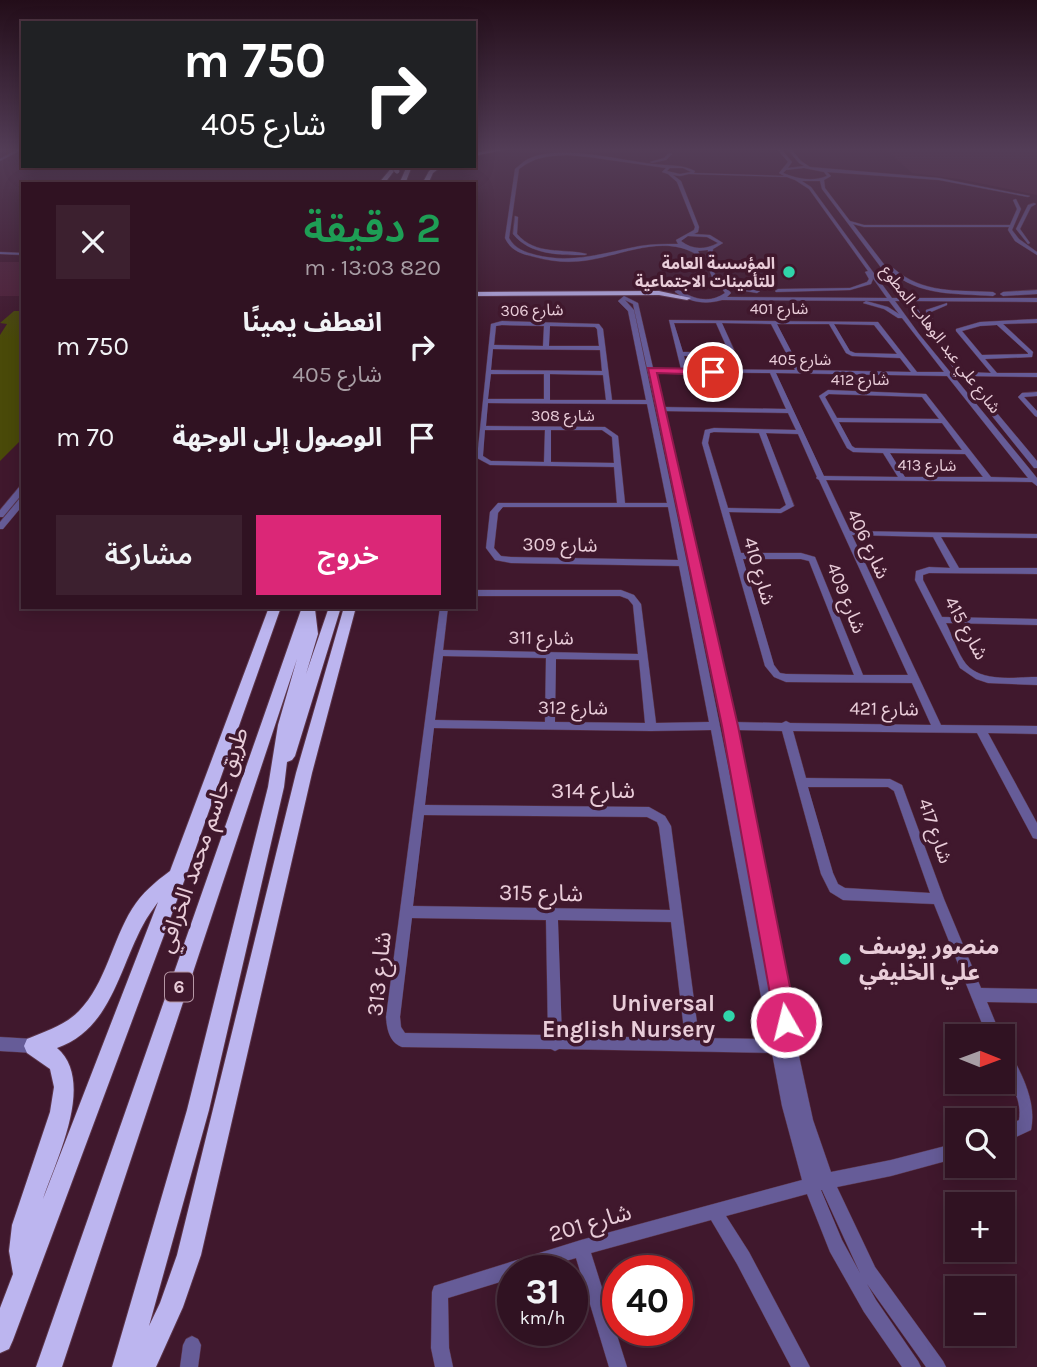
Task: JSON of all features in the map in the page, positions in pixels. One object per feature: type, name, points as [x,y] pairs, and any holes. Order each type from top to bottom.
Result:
[{"type":"highway","points":[[476,286],[640,289],[685,283]]},
{"type":"highway","points":[[476,295],[484,293],[593,295]]},
{"type":"highway","points":[[476,296],[608,299],[630,303],[659,293]]},
{"type":"highway","points":[[552,297],[659,293],[687,298]]},
{"type":"highway","name":"طريق جاسم محمد الخرافي","points":[[0,1340],[177,876],[274,609]]},
{"type":"highway","name":"طريق جاسم محمد الخرافي","points":[[49,1367],[307,609]]},
{"type":"highway","points":[[125,1367],[198,1110],[276,787],[285,725],[311,634],[308,609]]},
{"type":"highway","points":[[276,787],[306,704],[334,609]]},
{"type":"highway","points":[[143,1367],[171,1307],[188,1255],[304,773],[349,609]]},
{"type":"highway","points":[[34,1046],[64,1036],[94,1011],[142,907],[160,886],[177,876]]},
{"type":"highway","points":[[25,1274],[15,1260],[13,1230],[57,1112],[63,1079],[55,1059],[34,1046]]},
{"type":"street","points":[[511,213],[507,241],[517,250],[530,255],[572,261],[605,257],[657,245],[711,248],[720,243],[704,229],[698,213]]},
{"type":"street","points":[[518,213],[515,234],[528,246],[573,254],[600,253],[685,236],[712,237]]},
{"type":"street","points":[[691,213],[696,231],[678,241],[696,252],[700,261],[696,276],[678,286],[678,292],[687,298],[709,301],[960,297],[973,294],[1037,292]]},
{"type":"street","name":"شارع علي عبد الوهاب المطوع","points":[[828,213],[865,264],[931,335],[1037,466]]},
{"type":"street","name":"شارع علي عبد الوهاب المطوع","points":[[843,213],[859,234],[897,296],[917,335],[1035,483]]},
{"type":"street","points":[[1012,234],[1010,226],[1016,213]]},
{"type":"street","points":[[1025,213],[1020,222],[1019,232],[1037,251]]},
{"type":"street","points":[[849,221],[866,227],[1001,230],[1037,251]]},
{"type":"street","points":[[1001,230],[1010,226]]},
{"type":"street","points":[[859,234],[866,227]]},
{"type":"street","points":[[1019,232],[1027,234]]},
{"type":"street","points":[[867,247],[896,275],[911,284],[933,290],[993,294]]},
{"type":"street","points":[[711,248],[709,253],[712,275],[728,293],[722,299]]},
{"type":"street","points":[[685,283],[720,285],[744,291],[850,289],[866,285],[871,279],[853,248]]},
{"type":"street","points":[[0,255],[21,255]]},
{"type":"street","points":[[778,291],[1000,301]]},
{"type":"street","points":[[804,298],[879,306],[898,314],[917,335]]},
{"type":"street","points":[[938,344],[927,315],[931,307],[943,304],[1037,300]]},
{"type":"street","points":[[630,303],[651,370],[681,530],[730,726],[779,974],[783,1046]]},
{"type":"street","points":[[630,303],[671,505],[681,530],[683,563],[762,975],[806,1120],[818,1183],[836,1246],[912,1367]]},
{"type":"street","name":"شارع 401","points":[[685,371],[671,321],[876,323],[915,373]]},
{"type":"street","points":[[681,354],[729,354],[731,350],[718,321]]},
{"type":"street","points":[[996,374],[958,330],[980,324],[1037,321]]},
{"type":"street","points":[[773,322],[799,373]]},
{"type":"street","points":[[830,322],[848,352],[862,356],[901,356]]},
{"type":"street","points":[[546,347],[547,323]]},
{"type":"street","name":"شارع 306","points":[[609,402],[597,325],[547,323],[493,326],[483,428],[478,452],[483,461],[617,464]]},
{"type":"street","points":[[981,357],[1030,356],[1031,353],[999,324]]},
{"type":"street","points":[[491,347],[602,348]]},
{"type":"street","name":"شارع 405","points":[[651,370],[948,374]]},
{"type":"street","points":[[488,372],[605,373]]},
{"type":"street","points":[[547,373],[547,401]]},
{"type":"street","name":"شارع 406","points":[[773,373],[937,727]]},
{"type":"street","points":[[961,374],[1037,374]]},
{"type":"street","name":"شارع 412","points":[[968,452],[853,450],[822,396],[823,393],[924,395],[945,421],[968,452],[988,480]]},
{"type":"street","points":[[1037,394],[1024,394],[1021,397],[1037,415]]},
{"type":"street","points":[[485,401],[648,402]]},
{"type":"street","points":[[659,409],[789,411]]},
{"type":"street","points":[[835,420],[945,421]]},
{"type":"street","name":"شارع 308","points":[[483,428],[603,428],[611,431],[615,436],[621,504]]},
{"type":"street","points":[[547,463],[548,429]]},
{"type":"street","name":"شارع 410","points":[[799,432],[707,431],[705,443],[770,666],[777,675],[786,678],[913,679]]},
{"type":"street","points":[[724,510],[781,510],[790,506],[762,432]]},
{"type":"street","points":[[886,452],[902,478]]},
{"type":"street","name":"شارع 413","points":[[820,478],[1035,483]]},
{"type":"street","points":[[0,515],[21,490]]},
{"type":"street","points":[[0,527],[21,502]]},
{"type":"street","name":"شارع 309","points":[[671,505],[501,505],[494,512],[490,548],[499,558],[511,561],[683,563]]},
{"type":"street","points":[[847,533],[1033,536],[1037,547]]},
{"type":"street","name":"شارع 415","points":[[936,535],[956,570]]},
{"type":"street","name":"شارع 409","points":[[738,556],[801,556],[812,559],[859,679]]},
{"type":"street","name":"شارع 415","points":[[1037,571],[929,570],[919,573],[919,580],[963,666],[972,675],[984,680],[1037,681]]},
{"type":"street","points":[[476,593],[621,593],[631,597],[637,604],[651,727]]},
{"type":"street","name":"شارع 313","points":[[444,609],[432,724],[393,1017],[394,1030],[402,1040],[783,1046]]},
{"type":"street","points":[[940,620],[1037,622]]},
{"type":"street","name":"شارع 311","points":[[439,653],[642,657]]},
{"type":"street","points":[[550,725],[551,655]]},
{"type":"street","name":"شارع 312","points":[[432,724],[715,726]]},
{"type":"street","points":[[786,725],[827,874],[834,888],[849,895],[938,899]]},
{"type":"street","name":"شارع 421","points":[[730,726],[1037,730]]},
{"type":"street","points":[[980,729],[1037,834]]},
{"type":"street","name":"شارع 417","points":[[803,782],[895,785],[901,792],[938,899],[989,1024]]},
{"type":"street","name":"شارع 314","points":[[419,810],[649,812],[661,819],[665,826],[694,1045]]},
{"type":"street","name":"شارع 315","points":[[406,912],[675,916]]},
{"type":"street","points":[[552,915],[555,1044]]},
{"type":"street","points":[[762,975],[779,974]]},
{"type":"street","points":[[978,995],[1037,996]]},
{"type":"street","points":[[0,1045],[34,1046]]},
{"type":"street","points":[[1015,1076],[1025,1095],[1029,1114],[1026,1125],[1015,1130]]},
{"type":"street","points":[[818,1183],[945,1153]]},
{"type":"street","points":[[818,1183],[869,1273],[937,1367]]},
{"type":"street","name":"شارع 201","points":[[444,1367],[440,1348],[440,1292],[581,1248],[818,1183]]},
{"type":"street","points":[[715,1213],[743,1258],[801,1367]]},
{"type":"street","points":[[581,1248],[618,1367]]},
{"type":"street","points":[[189,1367],[192,1345]]},
{"type":"shaded area","points":[[0,262],[21,262],[21,296],[0,296]]},
{"type":"shaded area","points":[[14,311],[21,311],[21,440],[0,461],[0,335],[7,324],[0,323]]},
{"type":"place","name":"المؤسسة العامة للتأمينات الاجتماعية","points":[[789,272]]},
{"type":"place","name":"منصور يوسف علي الخليفي","points":[[845,959]]},
{"type":"place","name":"Universal English Nursery","points":[[729,1016]]},
{"type":"route","points":[[713,372],[651,370],[730,726],[786,1022]]}]
